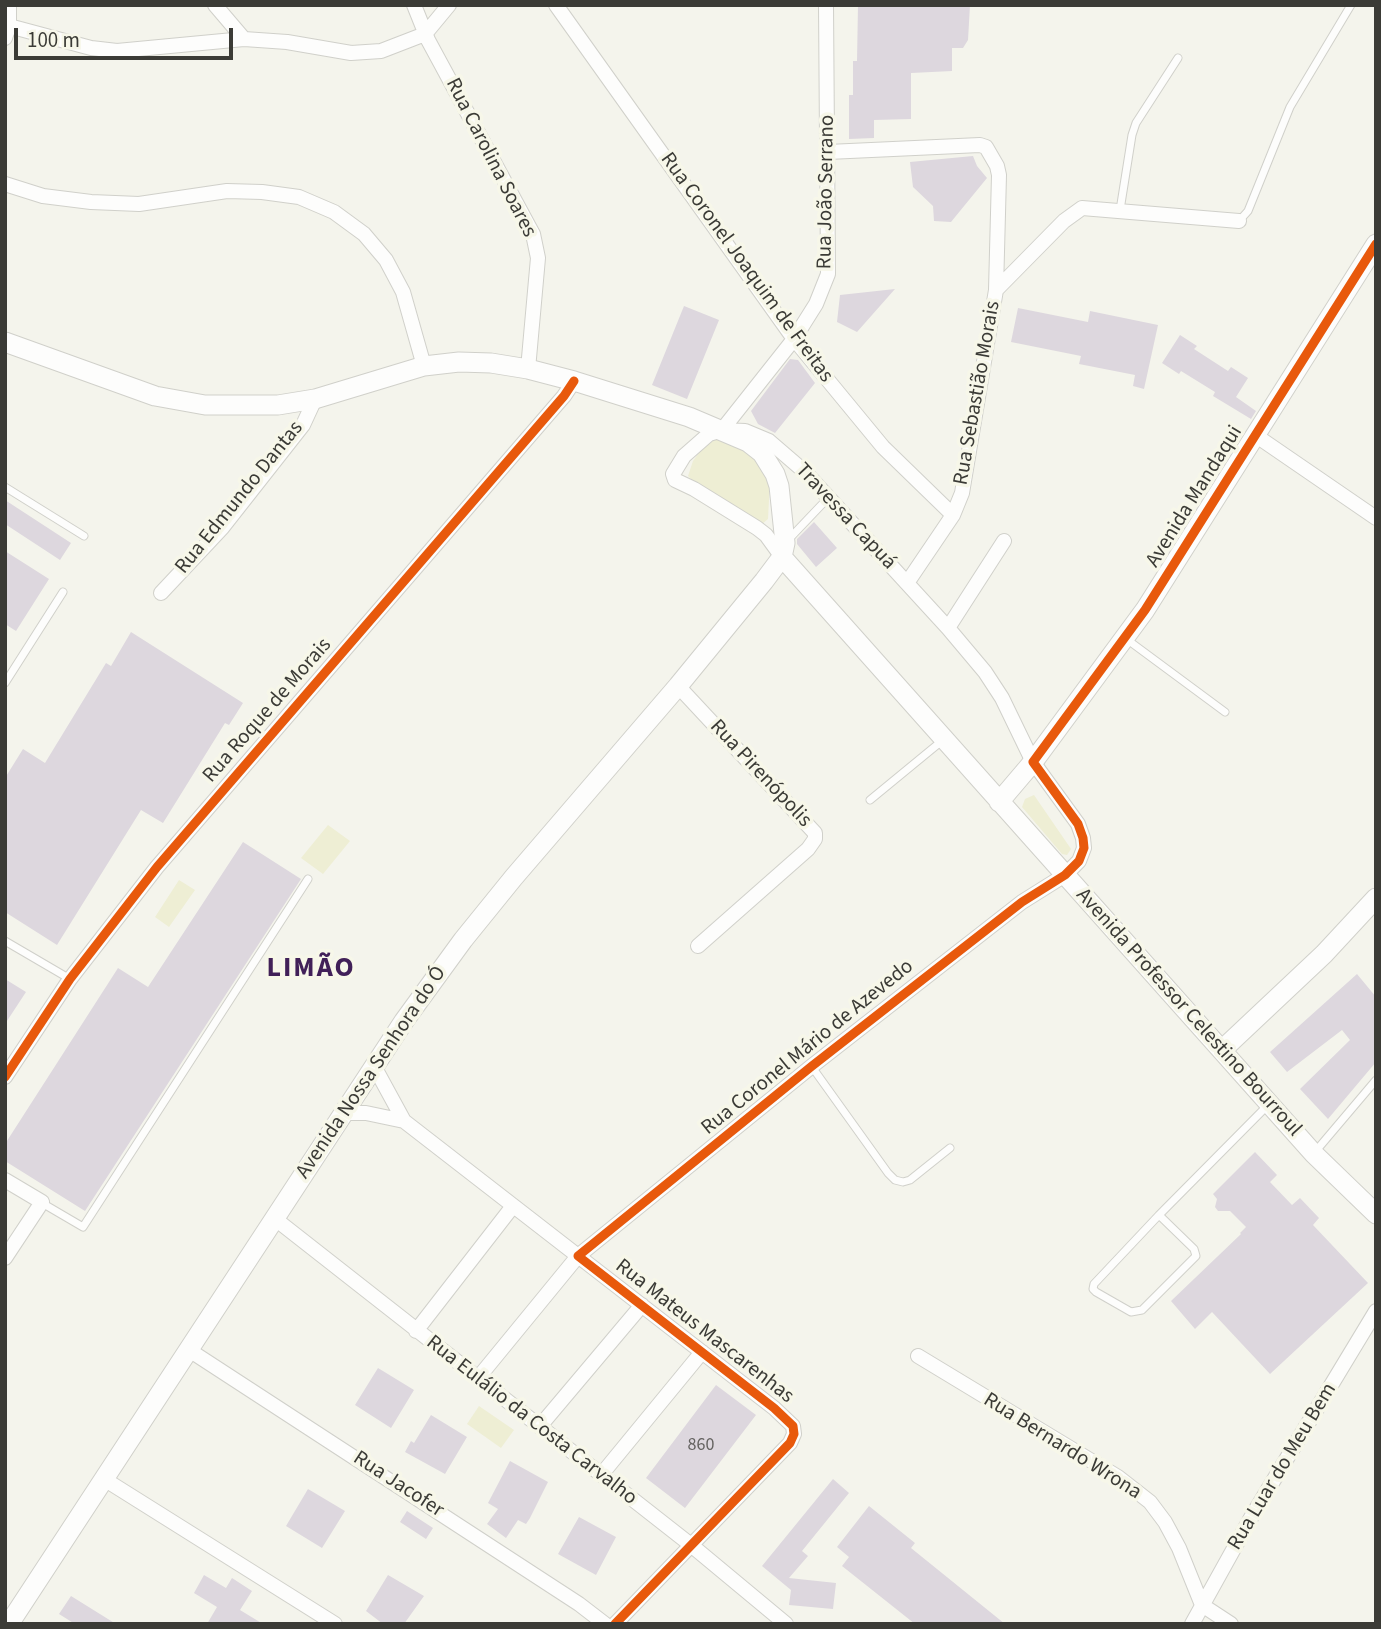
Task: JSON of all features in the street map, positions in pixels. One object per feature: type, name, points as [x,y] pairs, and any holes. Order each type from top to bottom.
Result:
[{"type":"main road","name":"Avenida Mandaqui","points":[[999,802],[1033,762],[1145,610],[1376,244]]},
{"type":"main road","points":[[5,342],[155,396],[205,405],[278,405],[315,400],[424,366],[459,362],[491,363],[574,381],[722,430]]},
{"type":"main road","name":"Travessa Capuá","points":[[722,430],[762,453],[775,474],[779,486],[783,550]]},
{"type":"main road","name":"Avenida Nossa Senhora do Ó","points":[[8,1623],[374,1066],[463,940],[678,686],[783,550]]},
{"type":"main road","name":"Avenida Professor Celestino Bourroul","points":[[783,550],[999,802],[1314,1154],[1376,1214]]},
{"type":"main road","points":[[1222,1049],[1324,954],[1376,898]]},
{"type":"street","points":[[9,5],[7,32],[91,48],[117,51],[244,39],[287,42],[351,53],[381,51],[425,34],[449,5]]},
{"type":"street","points":[[215,5],[244,39]]},
{"type":"street","name":"Rua Carolina Soares","points":[[414,5],[425,34],[533,234],[538,258],[528,369]]},
{"type":"street","name":"Rua Coronel Joaquim de Freitas","points":[[556,5],[794,339],[883,447],[953,515]]},
{"type":"street","name":"Rua João Serrano","points":[[722,430],[794,339],[816,304],[828,274],[826,5]]},
{"type":"street","points":[[828,152],[980,145],[986,147],[999,175],[996,290]]},
{"type":"street","points":[[5,184],[43,196],[139,204],[227,191],[262,192],[299,197],[334,212],[364,234],[386,260],[403,292],[424,366]]},
{"type":"street","name":"Rua Sebastião Morais","points":[[907,583],[953,515],[962,493],[996,290],[1082,208],[1239,221]]},
{"type":"street","name":"Rua Roque de Morais","points":[[5,1077],[70,979],[157,867],[574,381]]},
{"type":"street","name":"Rua Edmundo Dantas","points":[[161,593],[222,528],[303,425],[315,400]]},
{"type":"street","points":[[722,430],[709,435],[684,456],[673,477],[757,528],[783,550]]},
{"type":"street","name":"Travessa Capuá","points":[[722,430],[744,431],[769,440],[805,472],[985,672],[997,690],[1033,762],[1078,824],[1084,848],[1079,861],[1065,874]]},
{"type":"street","points":[[1255,435],[1376,518]]},
{"type":"street","points":[[948,628],[1004,541]]},
{"type":"street","name":"Rua Pirenópolis","points":[[678,686],[815,833],[815,839],[808,849],[698,946]]},
{"type":"street","name":"Rua Coronel Mário de Azevedo","points":[[478,1378],[578,1256],[811,1066],[1022,902],[1065,874]]},
{"type":"street","name":"Rua Mateus Mascarenhas","points":[[374,1066],[404,1122],[788,1419],[793,1426],[794,1434],[790,1443],[691,1545]]},
{"type":"street","name":"Rua Mateus Mascarenhas","points":[[344,1112],[366,1113],[404,1122]]},
{"type":"street","points":[[5,1180],[42,1202],[5,1258]]},
{"type":"street","points":[[416,1331],[513,1206]]},
{"type":"street","name":"Rua Eulálio da Costa Carvalho","points":[[274,1219],[691,1545],[786,1624]]},
{"type":"street","points":[[540,1426],[642,1306]]},
{"type":"street","name":"Rua Luar do Meu Bem","points":[[1192,1624],[1259,1505],[1376,1311]]},
{"type":"street","name":"Rua Jacofer","points":[[188,1350],[579,1604],[605,1624]]},
{"type":"street","points":[[601,1475],[702,1352]]},
{"type":"street","name":"Rua Bernardo Wrona","points":[[918,1356],[1118,1476],[1150,1502],[1179,1548],[1202,1605]]},
{"type":"street","points":[[104,1479],[335,1624]]},
{"type":"street","points":[[615,1624],[691,1545]]},
{"type":"street","points":[[1202,1605],[1231,1624]]},
{"type":"lane","name":"Rua Sebastião Morais","points":[[1239,221],[1248,211],[1290,107],[1351,5]]},
{"type":"lane","points":[[1120,211],[1136,123],[1178,58]]},
{"type":"lane","points":[[5,487],[84,536]]},
{"type":"lane","points":[[783,550],[829,497]]},
{"type":"lane","points":[[5,683],[63,592]]},
{"type":"lane","points":[[1125,637],[1225,712]]},
{"type":"lane","points":[[870,800],[944,739]]},
{"type":"lane","points":[[42,1202],[83,1227],[308,879]]},
{"type":"lane","points":[[5,941],[70,979]]},
{"type":"lane","points":[[811,1066],[895,1180],[910,1180],[950,1148]]},
{"type":"lane","points":[[1314,1154],[1376,1080]]},
{"type":"lane","points":[[1158,1215],[1194,1249],[1196,1256],[1142,1310],[1131,1311],[1096,1293],[1094,1284],[1158,1215],[1270,1103]]},
{"type":"green space","points":[[717,436],[752,452],[770,480],[768,519],[761,525],[698,486],[688,476],[693,461],[708,440]]},
{"type":"green space","points":[[1034,795],[1071,849],[1067,855],[1062,854],[1022,807],[1025,799]]},
{"type":"green space","points":[[328,825],[350,841],[323,874],[301,858]]},
{"type":"green space","points":[[179,880],[195,890],[169,927],[155,917]]},
{"type":"green space","points":[[479,1406],[514,1430],[501,1448],[467,1424]]},
{"type":"building","points":[[858,5],[970,5],[968,40],[963,48],[952,48],[952,71],[911,73],[911,119],[874,120],[874,138],[849,139],[849,95],[853,95],[853,61],[857,61]]},
{"type":"building","points":[[973,156],[987,178],[951,222],[934,221],[933,206],[913,187],[910,162]]},
{"type":"building","points":[[895,289],[857,332],[837,322],[840,295]]},
{"type":"building","points":[[684,306],[719,320],[687,399],[652,385]]},
{"type":"building","points":[[1018,308],[1088,322],[1090,311],[1158,325],[1144,389],[1133,386],[1135,375],[1079,364],[1081,356],[1011,342]]},
{"type":"building","points":[[1180,335],[1197,346],[1194,349],[1228,371],[1231,367],[1248,378],[1236,397],[1256,411],[1251,419],[1213,396],[1215,392],[1181,371],[1179,374],[1162,363]]},
{"type":"building","points":[[790,359],[798,360],[815,383],[775,433],[758,424],[751,411]]},
{"type":"building","points":[[5,500],[71,543],[60,560],[5,524]]},
{"type":"building","points":[[814,522],[837,548],[816,567],[797,544],[797,539]]},
{"type":"building","points":[[5,551],[49,579],[16,631],[5,624]]},
{"type":"building","points":[[131,632],[243,703],[229,725],[225,723],[163,823],[141,810],[57,945],[5,912],[5,778],[23,749],[45,763],[106,663],[111,666]]},
{"type":"building","points":[[243,842],[301,879],[85,1211],[5,1161],[5,1144],[118,968],[148,987]]},
{"type":"building","points":[[1357,974],[1376,997],[1376,1062],[1328,1119],[1300,1089],[1350,1040],[1342,1030],[1287,1072],[1270,1052]]},
{"type":"building","points":[[5,979],[26,992],[5,1024]]},
{"type":"building","points":[[1255,1152],[1277,1175],[1270,1182],[1292,1205],[1300,1198],[1319,1218],[1313,1225],[1368,1283],[1270,1374],[1212,1312],[1195,1329],[1171,1301],[1246,1227],[1230,1211],[1218,1211],[1215,1207],[1217,1199],[1213,1194]]},
{"type":"building","points":[[378,1368],[414,1390],[391,1428],[355,1405]]},
{"type":"building","points":[[716,1385],[756,1415],[685,1508],[646,1478]]},
{"type":"building","points":[[431,1415],[467,1437],[445,1474],[405,1452],[411,1441],[414,1443]]},
{"type":"building","points":[[510,1461],[548,1482],[526,1524],[518,1520],[506,1538],[487,1524],[498,1509],[488,1503]]},
{"type":"building","points":[[833,1479],[849,1493],[802,1551],[808,1556],[789,1578],[836,1583],[833,1609],[789,1605],[791,1590],[762,1566]]},
{"type":"building","points":[[308,1489],[345,1511],[322,1548],[286,1526]]},
{"type":"building","points":[[869,1506],[915,1543],[911,1548],[1005,1624],[915,1624],[842,1566],[849,1557],[837,1547]]},
{"type":"building","points":[[407,1511],[433,1528],[426,1539],[400,1522]]},
{"type":"building","points":[[579,1517],[616,1537],[596,1575],[558,1554]]},
{"type":"building","points":[[204,1575],[226,1588],[232,1578],[252,1591],[240,1610],[263,1624],[207,1624],[217,1607],[194,1593]]},
{"type":"building","points":[[388,1575],[424,1596],[404,1624],[383,1624],[366,1611]]},
{"type":"building","points":[[71,1596],[116,1624],[75,1624],[59,1614]]},
{"type":"cycle path","points":[[615,1624],[790,1443],[794,1434],[793,1426],[774,1408],[578,1256],[812,1066],[1022,902],[1065,875],[1079,861],[1084,848],[1078,824],[1033,762],[1145,610],[1376,244]]},
{"type":"cycle path","points":[[5,1077],[70,979],[157,867],[564,396],[574,381]]},
{"type":"district","name":"LIMÃO","points":[[311,970]]}]
